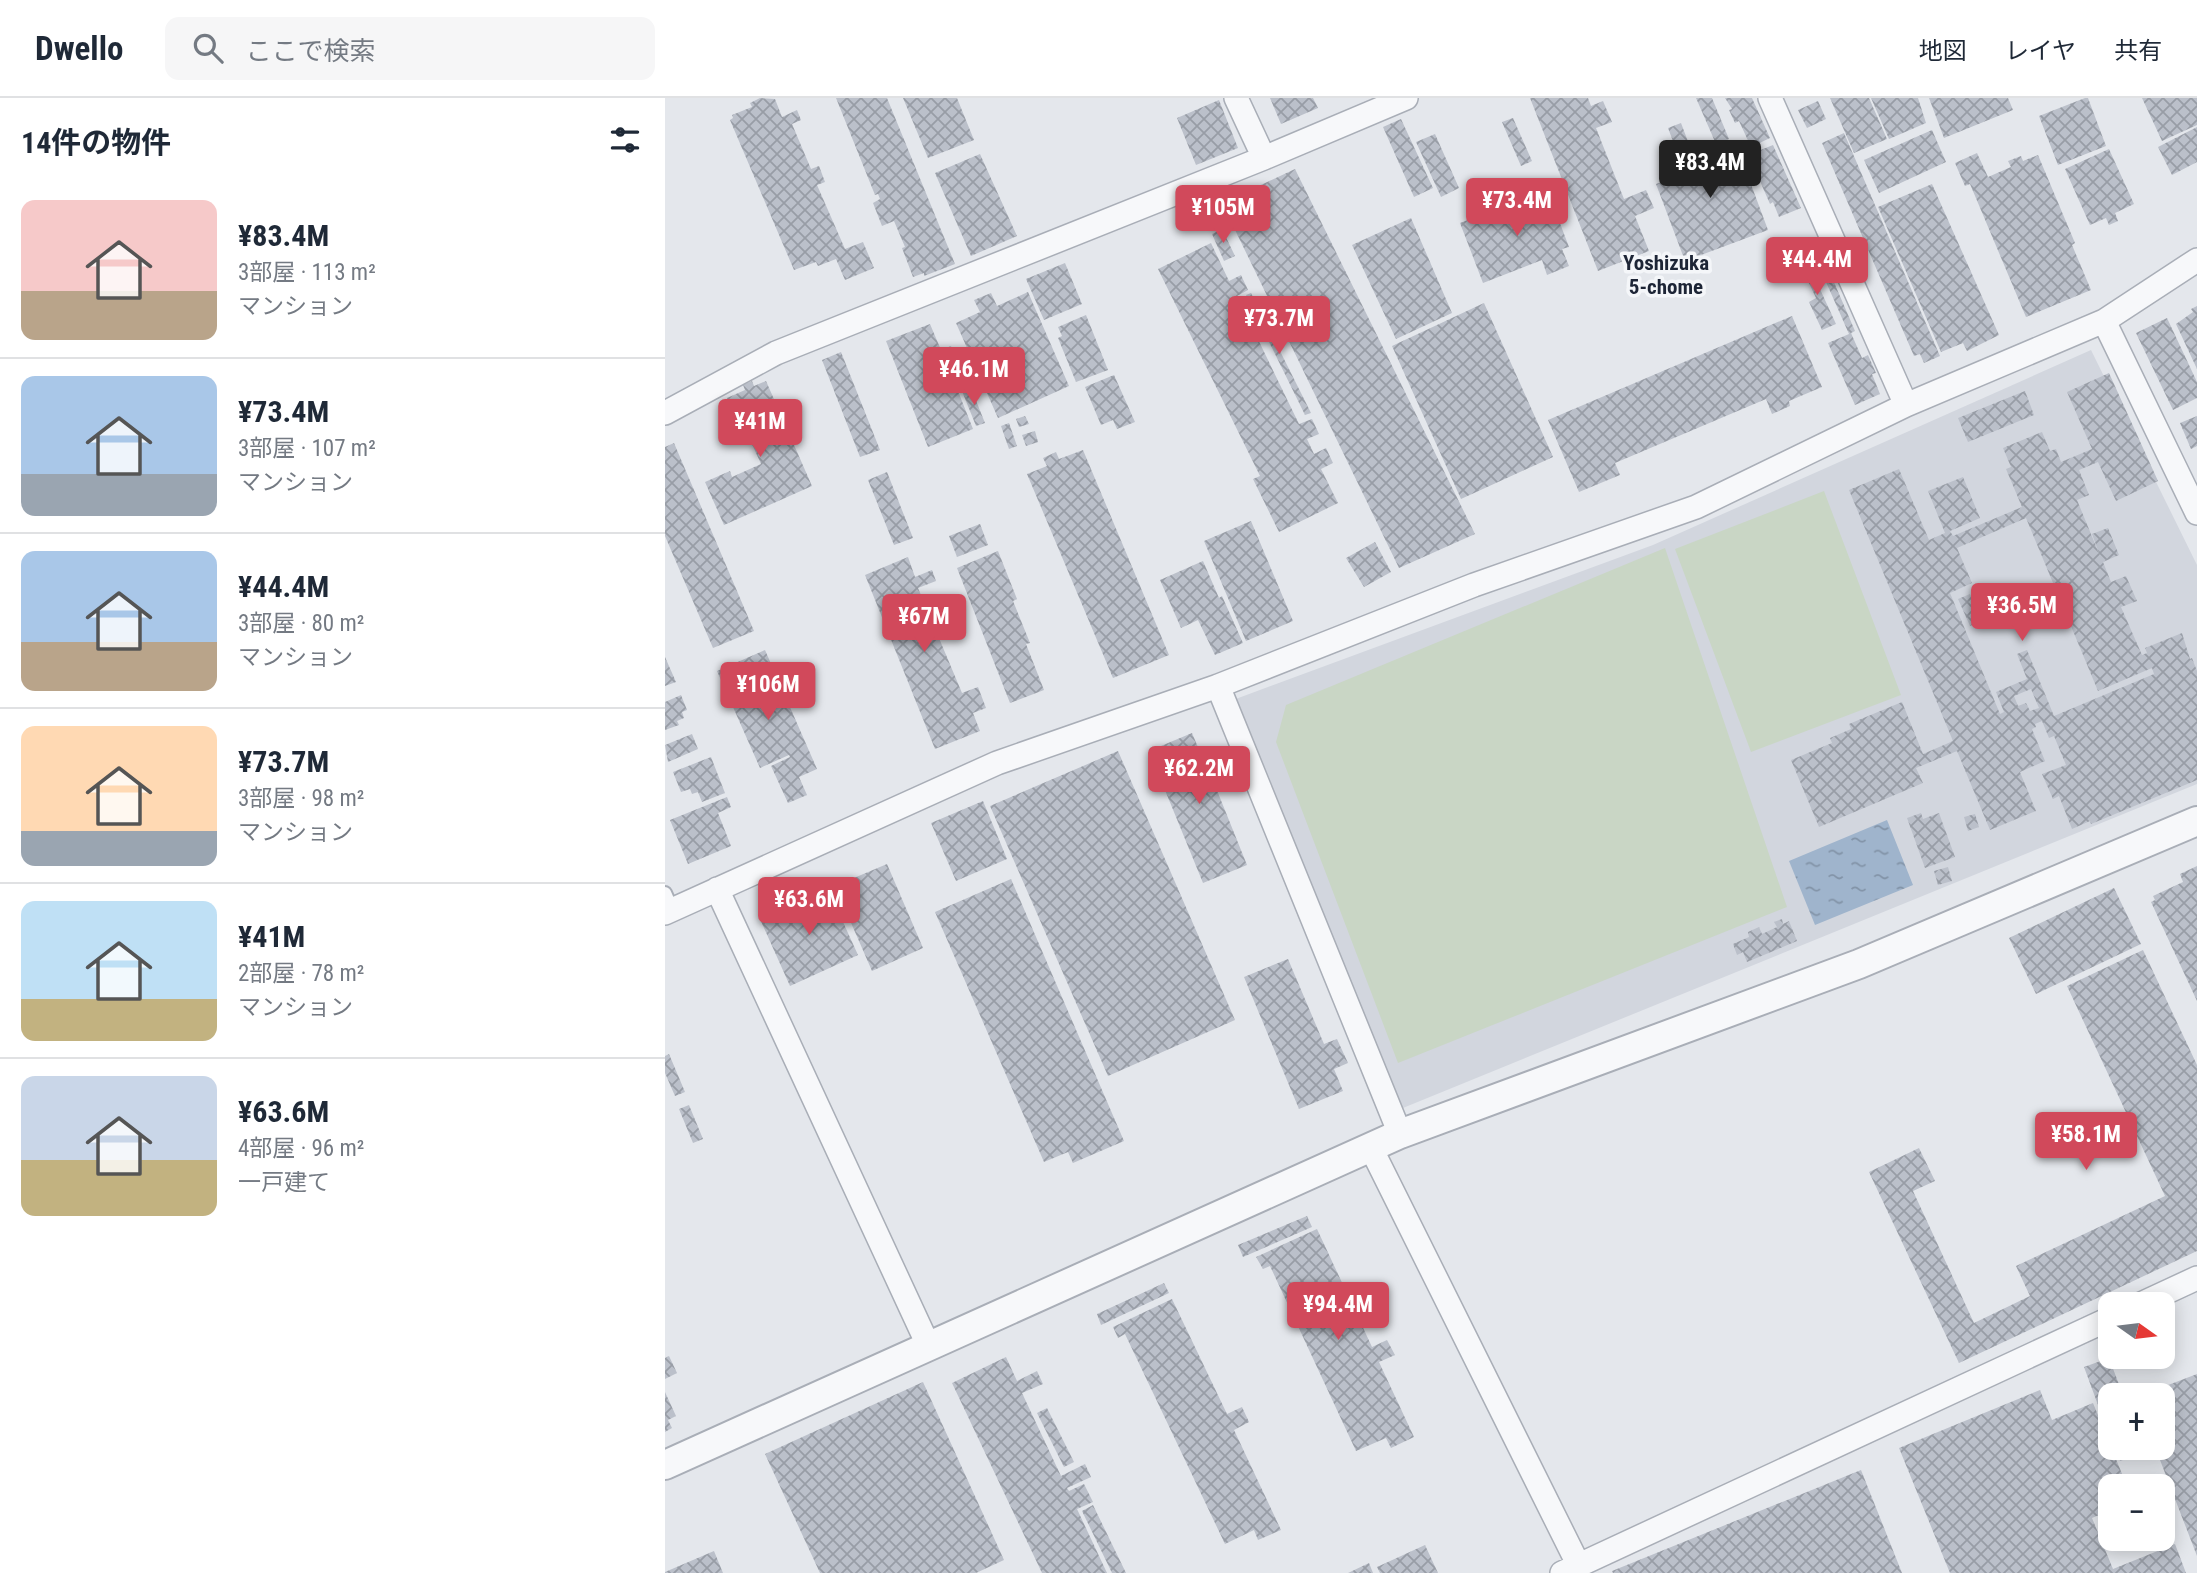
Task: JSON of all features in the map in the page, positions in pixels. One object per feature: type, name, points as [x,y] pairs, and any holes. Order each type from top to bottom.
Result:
[{"type":"street","points":[[1236,98],[1263,158]]},
{"type":"street","points":[[665,413],[776,353],[1406,98]]},
{"type":"street","points":[[1770,98],[1906,405]]},
{"type":"street","points":[[667,905],[717,889],[997,763],[1219,686],[1474,585],[1696,507],[1906,405],[2104,321],[2197,260]]},
{"type":"street","points":[[2104,321],[2197,513]]},
{"type":"street","points":[[1219,686],[1400,1134]]},
{"type":"street","points":[[665,1465],[1400,1134],[1859,964],[2197,821]]},
{"type":"street","points":[[717,889],[929,1346]]},
{"type":"street","points":[[1371,1148],[1571,1569],[2098,1324]]},
{"type":"street","points":[[2167,1292],[2197,1278]]},
{"type":"shaded area","points":[[2091,350],[2197,565],[2197,784],[1398,1110],[1233,700],[1653,545]]},
{"type":"green space","points":[[1824,491],[1901,695],[1751,752],[1675,549]]},
{"type":"green space","points":[[1665,548],[1787,907],[1398,1063],[1276,742],[1286,705]]},
{"type":"water","points":[[1887,820],[1913,885],[1815,925],[1789,861]]},
{"type":"building","points":[[760,98],[775,99],[782,117],[797,110],[801,120],[792,124],[811,169],[819,166],[825,182],[817,185],[845,249],[863,242],[874,268],[845,280],[836,259],[818,266],[816,262],[794,270],[730,120],[732,115],[752,107],[750,103]]},
{"type":"building","points":[[836,98],[887,98],[955,264],[924,276],[924,273],[913,277],[894,221],[882,226],[873,203],[880,199],[878,194],[875,195]]},
{"type":"building","points":[[903,98],[957,98],[974,140],[928,158]]},
{"type":"building","points":[[1270,98],[1313,98],[1318,108],[1281,124]]},
{"type":"building","points":[[1530,98],[1588,98],[1591,106],[1603,101],[1612,122],[1596,128],[1624,199],[1646,190],[1654,208],[1635,216],[1649,251],[1598,271]]},
{"type":"building","points":[[1696,98],[1712,98],[1729,139],[1716,144]]},
{"type":"building","points":[[1725,98],[1752,98],[1770,138],[1751,147],[1739,121],[1735,123],[1729,110],[1732,109]]},
{"type":"building","points":[[1830,98],[1869,98],[1887,139],[1854,153]]},
{"type":"building","points":[[1871,98],[1918,98],[1926,123],[1889,139]]},
{"type":"building","points":[[1929,98],[2008,98],[2013,110],[1944,138]]},
{"type":"building","points":[[2088,98],[2106,146],[2058,165],[2039,116]]},
{"type":"building","points":[[2142,98],[2197,98],[2197,125],[2162,141]]},
{"type":"building","points":[[1219,100],[1238,148],[1196,165],[1177,118]]},
{"type":"building","points":[[1818,101],[1826,119],[1807,128],[1798,110]]},
{"type":"building","points":[[1513,118],[1532,161],[1521,166],[1502,122]]},
{"type":"building","points":[[1401,119],[1433,188],[1414,197],[1383,127]]},
{"type":"building","points":[[1681,123],[1695,160],[1736,144],[1768,230],[1685,261],[1656,184],[1685,173],[1668,128]]},
{"type":"building","points":[[2197,127],[2197,162],[2172,175],[2158,147]]},
{"type":"building","points":[[1932,130],[1946,162],[1879,193],[1864,160]]},
{"type":"building","points":[[1844,133],[1940,356],[1924,363],[1920,354],[1914,356],[1822,143]]},
{"type":"building","points":[[1435,134],[1459,188],[1441,197],[1416,142]]},
{"type":"building","points":[[1773,145],[1801,208],[1779,217],[1756,172],[1760,170],[1753,153]]},
{"type":"building","points":[[2109,149],[2134,204],[2115,213],[2118,221],[2109,225],[2106,218],[2090,225],[2065,169]]},
{"type":"building","points":[[1977,153],[1988,177],[2011,167],[2008,161],[2021,156],[2023,161],[2038,155],[2075,243],[2072,245],[2091,290],[2026,317],[1970,184],[1965,186],[1955,163]]},
{"type":"building","points":[[980,154],[1017,236],[971,256],[935,173]]},
{"type":"building","points":[[1295,169],[1475,534],[1399,568],[1222,203]]},
{"type":"building","points":[[1932,184],[1999,335],[1967,351],[1963,343],[1941,352],[1878,207]]},
{"type":"building","points":[[1547,189],[1569,247],[1562,249],[1569,266],[1547,275],[1542,260],[1483,283],[1460,223]]},
{"type":"building","points":[[1411,218],[1452,313],[1396,339],[1352,245]]},
{"type":"building","points":[[1222,229],[1235,256],[1224,261],[1212,234]]},
{"type":"building","points":[[1211,243],[1229,281],[1241,275],[1248,290],[1237,296],[1299,424],[1312,419],[1319,434],[1307,439],[1314,454],[1326,448],[1333,463],[1321,469],[1338,503],[1279,532],[1253,479],[1260,476],[1158,269]]},
{"type":"building","points":[[1818,245],[1855,331],[1851,333],[1862,358],[1868,355],[1876,373],[1872,374],[1880,394],[1855,405],[1828,343],[1849,334],[1811,248]]},
{"type":"building","points":[[1803,252],[1836,324],[1822,330],[1809,302],[1816,298],[1796,255]]},
{"type":"building","points":[[1065,263],[1082,304],[1044,320],[1026,279]]},
{"type":"building","points":[[1028,292],[1069,386],[998,418],[956,323],[980,312],[974,300],[991,293],[997,306]]},
{"type":"building","points":[[1251,293],[1311,413],[1305,415],[1246,295]]},
{"type":"building","points":[[1484,303],[1553,457],[1461,499],[1392,346]]},
{"type":"building","points":[[2197,306],[2197,369],[2176,324]]},
{"type":"building","points":[[1086,315],[1108,370],[1076,382],[1058,338],[1062,336],[1058,327]]},
{"type":"building","points":[[1792,316],[1822,387],[1789,401],[1790,406],[1772,414],[1766,399],[1615,463],[1620,475],[1579,492],[1548,420]]},
{"type":"building","points":[[2167,318],[2197,382],[2197,398],[2173,410],[2136,333]]},
{"type":"building","points":[[930,324],[941,350],[951,346],[964,382],[956,386],[973,429],[928,447],[886,341]]},
{"type":"building","points":[[841,352],[880,450],[860,457],[822,360]]},
{"type":"building","points":[[2109,373],[2158,481],[2116,501],[2098,462],[2079,470],[2089,495],[2077,500],[2100,556],[2092,534],[2108,528],[2119,555],[2103,562],[2111,582],[2126,576],[2137,601],[2121,607],[2142,655],[2147,653],[2145,648],[2182,633],[2190,659],[2192,658],[2197,671],[2197,780],[2091,824],[2090,821],[2072,829],[2059,796],[2053,799],[2042,774],[2066,765],[2054,736],[2049,738],[2042,721],[2032,729],[2045,761],[2020,772],[2036,811],[1990,830],[1957,751],[1916,768],[1923,783],[1819,827],[1791,760],[1832,743],[1830,738],[1851,729],[1849,724],[1902,702],[1923,754],[1953,741],[1849,490],[1899,469],[1929,540],[1945,533],[1928,491],[1963,477],[1980,518],[1950,531],[1953,536],[2022,507],[2006,469],[2011,467],[2003,448],[2042,432],[2050,451],[2056,449],[2061,462],[2092,449],[2067,392]],"holes":[[[2026,518],[2098,691],[2152,668],[2154,674],[2054,716],[2027,650],[2017,654],[2027,679],[1996,692],[2004,712],[2000,714],[1950,593],[1972,583],[1957,548]],[[2031,689],[2039,708],[2030,711],[2026,703],[2018,706],[2014,696]]]},
{"type":"building","points":[[1114,375],[1135,422],[1117,429],[1113,420],[1101,425],[1085,387]]},
{"type":"building","points":[[752,381],[754,386],[766,381],[812,486],[724,525],[705,482],[730,471],[732,477],[761,464],[742,422],[738,423],[727,398],[745,390],[743,385]]},
{"type":"building","points":[[971,388],[985,423],[976,426],[962,391]]},
{"type":"building","points":[[2025,391],[2034,415],[1968,442],[1958,418]]},
{"type":"building","points":[[1025,416],[1029,424],[1019,427],[1016,419]]},
{"type":"building","points":[[2197,416],[2197,446],[2191,449],[2180,423]]},
{"type":"building","points":[[1009,423],[1017,446],[1009,449],[1001,426]]},
{"type":"building","points":[[1035,431],[1038,442],[1026,446],[1022,435]]},
{"type":"building","points":[[674,443],[754,631],[713,648],[665,536],[665,447]]},
{"type":"building","points":[[1083,450],[1169,655],[1113,678],[1027,474],[1047,466],[1043,458],[1056,452],[1059,459]]},
{"type":"building","points":[[887,472],[913,538],[894,545],[868,480]]},
{"type":"building","points":[[1251,521],[1293,621],[1246,641],[1204,541]]},
{"type":"building","points":[[980,524],[988,545],[957,557],[949,536]]},
{"type":"building","points":[[1375,542],[1391,572],[1364,587],[1346,558]]},
{"type":"building","points":[[998,551],[1017,599],[1013,601],[1030,643],[1026,644],[1044,690],[1010,703],[957,568]]},
{"type":"building","points":[[908,557],[915,577],[932,570],[936,581],[918,588],[962,693],[978,687],[986,708],[973,713],[980,731],[935,749],[865,575]]},
{"type":"building","points":[[1203,561],[1243,643],[1215,655],[1198,620],[1181,628],[1160,580]]},
{"type":"building","points":[[1970,594],[1981,621],[1970,626],[1958,599]]},
{"type":"building","points":[[765,650],[817,769],[799,777],[807,795],[788,803],[771,766],[790,757],[789,755],[760,768],[717,671]]},
{"type":"building","points":[[665,657],[676,682],[665,686]]},
{"type":"building","points":[[681,695],[687,710],[682,712],[684,718],[677,721],[679,725],[665,730],[665,702]]},
{"type":"building","points":[[1192,733],[1203,759],[1217,753],[1225,772],[1212,778],[1247,865],[1203,883],[1149,751]]},
{"type":"building","points":[[692,734],[698,749],[668,762],[665,745]]},
{"type":"building","points":[[1118,751],[1235,1020],[1108,1076],[990,806]]},
{"type":"building","points":[[711,757],[725,793],[702,802],[698,792],[692,794],[690,789],[681,792],[673,772]]},
{"type":"building","points":[[727,797],[731,807],[718,813],[731,846],[688,864],[670,820]]},
{"type":"building","points":[[983,801],[1007,859],[956,881],[931,823]]},
{"type":"building","points":[[1921,813],[1923,819],[1939,813],[1955,857],[1925,868],[1907,818]]},
{"type":"building","points":[[1975,814],[1979,827],[1968,831],[1964,817]]},
{"type":"building","points":[[887,864],[923,948],[872,971],[835,886]]},
{"type":"building","points":[[2197,866],[2197,1001],[2151,902],[2155,900],[2153,896],[2183,882],[2180,874]]},
{"type":"building","points":[[1948,867],[1952,881],[1938,885],[1934,871]]},
{"type":"building","points":[[1011,879],[1124,1141],[1073,1163],[1068,1152],[1044,1162],[935,912]]},
{"type":"building","points":[[2114,888],[2141,944],[2036,994],[2009,938]]},
{"type":"building","points":[[828,889],[858,955],[790,986],[760,919]]},
{"type":"building","points":[[1782,919],[1783,924],[1789,921],[1797,941],[1747,962],[1743,952],[1737,955],[1733,944],[1749,937],[1748,932],[1759,927],[1762,934],[1777,927],[1774,922]]},
{"type":"building","points":[[2143,950],[2197,1065],[2197,1251],[2110,1292],[2098,1292],[2098,1298],[1959,1363],[1869,1172],[1919,1148],[1935,1181],[1913,1191],[1974,1323],[2030,1296],[2016,1266],[2165,1196],[2067,986]]},
{"type":"building","points":[[1288,959],[1324,1044],[1337,1039],[1348,1063],[1334,1069],[1343,1091],[1299,1109],[1244,977]]},
{"type":"building","points":[[669,1054],[685,1092],[675,1096],[665,1073],[665,1056]]},
{"type":"building","points":[[689,1105],[703,1139],[693,1143],[679,1109]]},
{"type":"building","points":[[1307,1216],[1312,1227],[1243,1257],[1238,1245]]},
{"type":"building","points":[[1317,1229],[1372,1347],[1387,1340],[1395,1355],[1379,1362],[1414,1437],[1391,1448],[1386,1438],[1356,1451],[1270,1266],[1263,1269],[1256,1257]]},
{"type":"building","points":[[1164,1283],[1169,1293],[1101,1325],[1097,1314]]},
{"type":"building","points":[[1172,1299],[1227,1414],[1242,1407],[1249,1422],[1234,1430],[1281,1530],[1258,1540],[1254,1530],[1225,1544],[1125,1334],[1118,1338],[1113,1327]]},
{"type":"building","points":[[669,1356],[677,1373],[665,1379],[665,1358]]},
{"type":"building","points":[[1006,1357],[1017,1381],[1037,1371],[1043,1384],[1022,1393],[1061,1476],[1085,1464],[1091,1477],[1067,1488],[1069,1491],[1084,1484],[1093,1502],[1077,1509],[1107,1573],[1042,1573],[952,1383]]},
{"type":"building","points":[[2098,1362],[2098,1369],[2113,1369],[2118,1383],[2098,1383],[2098,1405],[2084,1367]]},
{"type":"building","points":[[2197,1374],[2197,1556],[2175,1499],[2175,1474],[2165,1474],[2160,1460],[2175,1460],[2173,1383]]},
{"type":"building","points":[[923,1382],[1004,1560],[976,1573],[820,1573],[765,1454]]},
{"type":"building","points":[[2040,1390],[2052,1420],[2093,1403],[2098,1415],[2098,1460],[2116,1460],[2122,1474],[2098,1474],[2098,1515],[2092,1518],[2098,1533],[2098,1551],[2106,1551],[2113,1569],[2158,1551],[2175,1551],[2175,1544],[2186,1573],[1950,1573],[1899,1448]]},
{"type":"building","points":[[665,1392],[676,1416],[668,1420],[672,1428],[665,1432]]},
{"type":"building","points":[[1047,1408],[1074,1462],[1064,1467],[1037,1413]]},
{"type":"building","points":[[1861,1470],[1902,1573],[1612,1571]]},
{"type":"building","points":[[1093,1505],[1126,1573],[1112,1573],[1082,1511]]},
{"type":"building","points":[[1425,1545],[1438,1573],[1380,1573],[1377,1567]]},
{"type":"building","points":[[714,1551],[723,1573],[665,1573],[665,1572]]},
{"type":"building","points":[[1369,1563],[1373,1573],[1348,1573]]},
{"type":"district","name":"Yoshizuka 5-chome","points":[[1666,275]]}]
